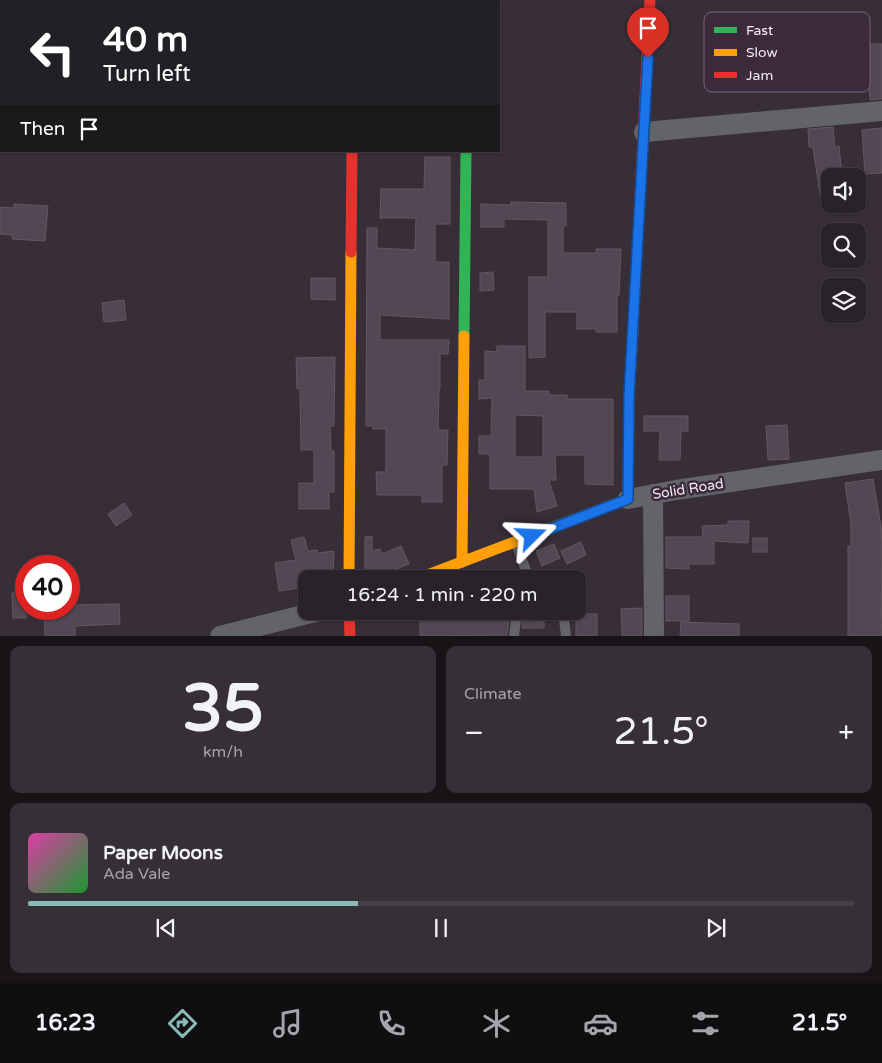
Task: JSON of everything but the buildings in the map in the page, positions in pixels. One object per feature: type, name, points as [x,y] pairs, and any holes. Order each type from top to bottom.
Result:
[{"type":"street","points":[[628,499],[629,396],[650,0]]},
{"type":"street","points":[[644,132],[882,111]]},
{"type":"street","points":[[350,570],[352,152]]},
{"type":"street","points":[[462,562],[466,152]]},
{"type":"street","name":"Solid Road","points":[[441,570],[628,499],[882,460]]},
{"type":"street","points":[[653,494],[654,636]]},
{"type":"street","points":[[220,636],[298,616]]},
{"type":"street","points":[[350,620],[350,636]]},
{"type":"lane","points":[[516,542],[526,570]]},
{"type":"lane","points":[[514,636],[516,620]]},
{"type":"lane","points":[[564,620],[566,636]]},
{"type":"traffic: fast","points":[[464,336],[466,152]]},
{"type":"traffic: slow","points":[[349,570],[351,252]]},
{"type":"traffic: slow","points":[[441,570],[628,499],[629,397],[633,330]]},
{"type":"traffic: slow","points":[[462,562],[464,336]]},
{"type":"traffic: jam","points":[[633,330],[650,0]]},
{"type":"traffic: jam","points":[[351,252],[352,152]]},
{"type":"traffic: jam","points":[[349,620],[350,636]]},
{"type":"route","points":[[532,536],[628,499],[629,396],[648,58]]}]
